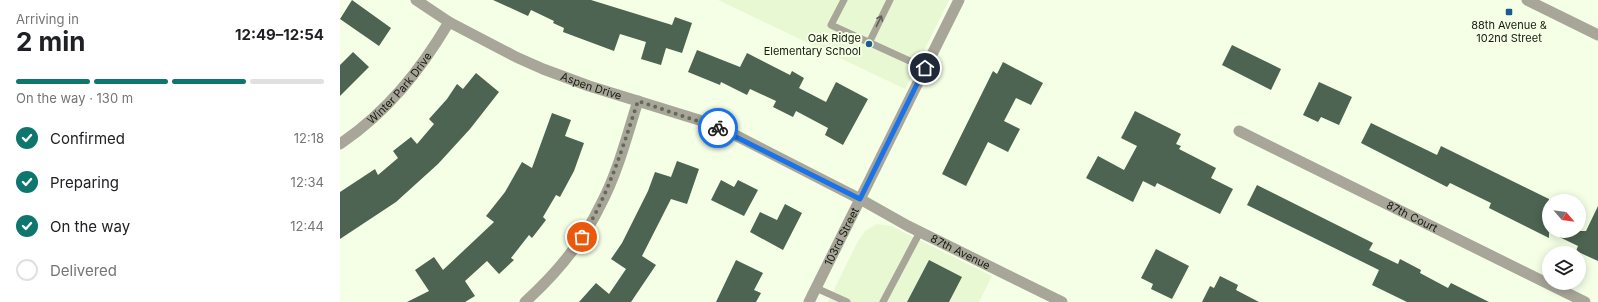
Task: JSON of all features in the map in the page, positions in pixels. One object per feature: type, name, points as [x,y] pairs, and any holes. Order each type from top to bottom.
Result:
[{"type":"street","name":"Aspen Drive","points":[[416,0],[449,22],[516,57],[589,86],[716,126],[860,199]]},
{"type":"street","name":"103rd Street","points":[[809,302],[959,0]]},
{"type":"street","points":[[1527,0],[1598,35]]},
{"type":"street","name":"Winter Park Drive","points":[[340,144],[378,115],[398,95],[417,70],[449,22]]},
{"type":"street","points":[[525,302],[559,268],[574,249],[602,204],[612,180],[638,101]]},
{"type":"street","name":"87th Court","points":[[1239,131],[1585,302]]},
{"type":"street","name":"87th Avenue","points":[[860,199],[920,232],[1062,302]]},
{"type":"lane","points":[[844,0],[831,25],[925,68]]},
{"type":"lane","points":[[869,42],[890,0]]},
{"type":"lane","points":[[883,302],[920,232]]},
{"type":"lane","points":[[816,288],[847,302]]},
{"type":"shaded area","name":"Oak Ridge Elementary School","points":[[718,0],[949,0],[905,89]]},
{"type":"shaded area","points":[[877,224],[891,226],[992,276],[979,302],[828,302],[858,241],[865,231]]},
{"type":"building","points":[[352,0],[391,28],[379,46],[340,19]]},
{"type":"building","points":[[493,0],[591,0],[672,25],[675,17],[692,23],[682,53],[666,48],[661,65],[641,59],[646,42],[620,34],[614,51],[563,32],[564,28],[553,23],[554,21],[531,10],[528,16]]},
{"type":"building","points":[[1232,45],[1281,69],[1271,90],[1222,65]]},
{"type":"building","points":[[697,50],[740,67],[747,53],[790,75],[792,71],[804,78],[799,88],[826,102],[836,82],[868,99],[843,145],[825,135],[828,128],[796,111],[793,117],[773,107],[776,101],[750,89],[747,95],[721,82],[720,85],[688,72]]},
{"type":"building","points":[[353,52],[369,67],[340,96],[340,65]]},
{"type":"building","points":[[1003,62],[1043,83],[1031,105],[1016,98],[1004,121],[1020,129],[1008,152],[988,142],[966,186],[942,174],[993,71],[997,74]]},
{"type":"building","points":[[476,73],[499,92],[470,129],[438,164],[396,202],[340,239],[340,192],[375,169],[378,175],[398,158],[393,151],[411,137],[417,144],[434,124],[429,119],[447,99],[457,84],[463,89]]},
{"type":"building","points":[[1319,82],[1352,97],[1339,125],[1321,117],[1318,122],[1303,115]]},
{"type":"building","points":[[1135,111],[1181,134],[1176,144],[1181,146],[1179,149],[1216,168],[1211,178],[1233,189],[1220,214],[1157,183],[1155,187],[1143,181],[1133,202],[1086,178],[1098,156],[1124,170],[1137,146],[1121,138]]},
{"type":"building","points":[[552,113],[571,120],[565,136],[584,143],[574,171],[560,197],[556,195],[543,217],[546,220],[532,238],[529,235],[511,258],[514,260],[499,274],[487,261],[465,281],[475,296],[465,302],[407,302],[429,291],[415,270],[434,257],[443,270],[494,222],[486,216],[505,192],[522,162],[532,168]]},
{"type":"building","points":[[1371,123],[1437,155],[1441,146],[1542,196],[1542,234],[1489,208],[1491,203],[1450,183],[1447,187],[1361,143]]},
{"type":"building","points":[[677,161],[699,169],[687,204],[671,199],[642,256],[656,265],[631,302],[579,302],[596,283],[609,294],[626,269],[611,259],[622,243],[648,191],[655,172],[671,177]]},
{"type":"building","points":[[721,180],[734,187],[738,180],[758,190],[744,216],[711,200]]},
{"type":"building","points":[[1257,185],[1373,243],[1369,250],[1398,264],[1400,259],[1421,270],[1420,273],[1448,288],[1451,283],[1489,302],[1407,302],[1372,285],[1379,270],[1247,205]]},
{"type":"building","points":[[785,204],[802,213],[783,250],[750,232],[760,212],[777,220]]},
{"type":"building","points":[[1598,206],[1598,261],[1586,256],[1586,246],[1578,246],[1561,238],[1586,238],[1586,231]]},
{"type":"building","points":[[1156,249],[1189,266],[1172,299],[1151,289],[1153,284],[1141,278]]},
{"type":"building","points":[[736,260],[763,273],[754,290],[761,293],[756,302],[716,302]]},
{"type":"building","points":[[929,260],[962,277],[949,302],[907,302]]},
{"type":"building","points":[[1220,276],[1238,285],[1236,290],[1259,302],[1202,302],[1210,286],[1214,288]]},
{"type":"way so far","points":[[582,237],[602,204],[612,180],[638,101],[718,128]]},
{"type":"place","name":"88th Avenue & 102nd Street","points":[[1509,12]]},
{"type":"place","name":"Oak Ridge Elementary School","points":[[869,44]]},
{"type":"route","points":[[718,128],[735,135],[860,199],[925,68]]}]
